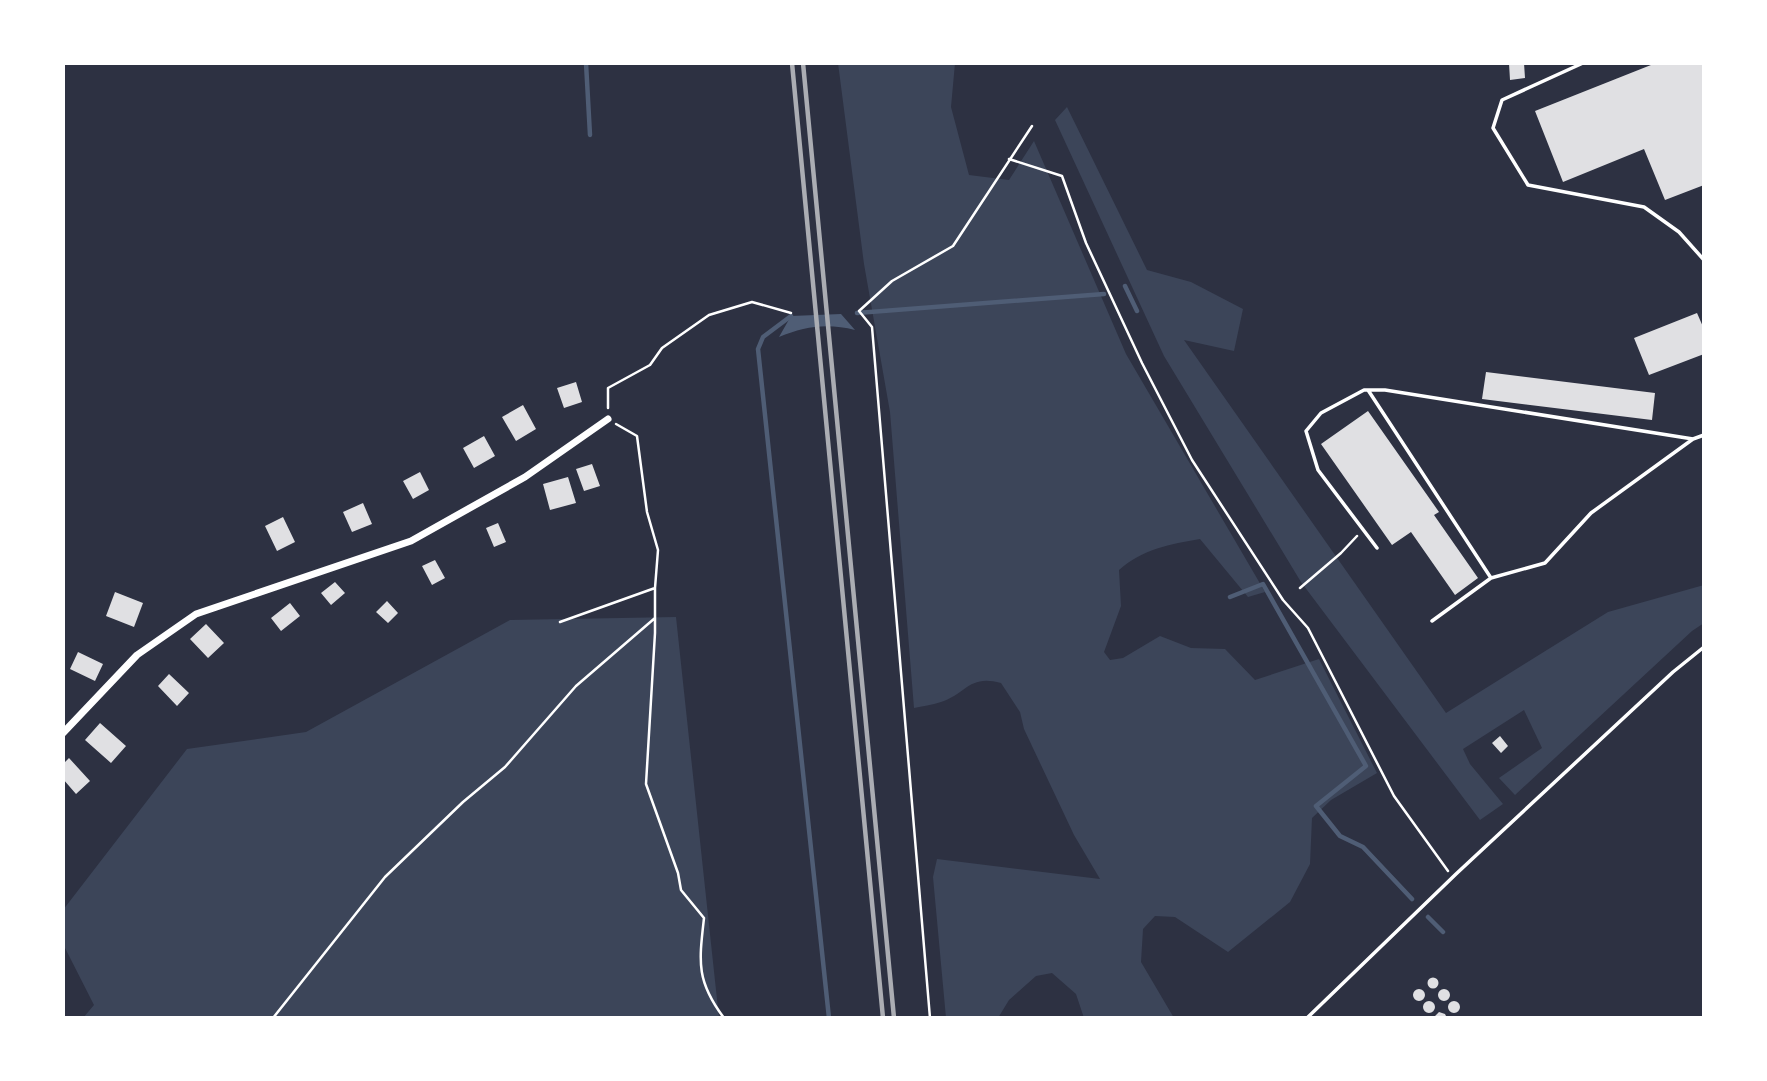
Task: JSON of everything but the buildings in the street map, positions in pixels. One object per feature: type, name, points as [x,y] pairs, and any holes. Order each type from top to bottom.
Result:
[{"type":"street","points":[[63,733],[137,656],[196,614],[411,541],[525,477],[608,419]]},
{"type":"lane","points":[[1583,63],[1502,100],[1493,128],[1528,185],[1644,207],[1679,232],[1704,260]]},
{"type":"lane","points":[[1377,548],[1318,470],[1306,431],[1321,413],[1364,390],[1385,390],[1693,439]]},
{"type":"lane","points":[[1368,390],[1491,578]]},
{"type":"lane","points":[[1432,621],[1491,578],[1545,563],[1591,513],[1693,439],[1704,435]]},
{"type":"lane","points":[[1307,1018],[1452,877],[1673,672],[1704,647]]},
{"type":"path","points":[[930,1018],[872,327],[859,310],[892,281],[953,246],[1032,127]]},
{"type":"path","points":[[1009,159],[1062,176],[1086,243],[1142,363],[1192,460],[1283,600],[1308,628],[1394,796],[1452,877]]},
{"type":"path","points":[[724,1018],[702,981],[700,952],[704,918],[681,890],[678,873],[646,784],[658,550],[647,512],[637,436],[608,419],[608,388],[650,365],[662,348],[709,315],[752,302],[791,313]]},
{"type":"path","points":[[1300,588],[1363,530]]},
{"type":"path","points":[[560,622],[655,588]]},
{"type":"path","points":[[273,1018],[385,877],[463,802],[505,767],[576,686],[655,618]]},
{"type":"shaded area","points":[[838,63],[955,63],[951,107],[969,175],[1009,180],[1034,141],[1126,354],[1265,592],[1248,597],[1200,539],[1147,552],[1119,570],[1121,606],[1104,652],[1110,660],[1123,658],[1160,636],[1191,648],[1225,649],[1255,680],[1319,659],[1377,773],[1331,800],[1312,818],[1310,864],[1290,902],[1228,952],[1175,917],[1155,916],[1143,929],[1141,962],[1174,1018],[1084,1018],[1076,994],[1052,973],[1036,976],[1009,1000],[998,1018],[946,1018],[933,877],[937,859],[1100,879],[1074,835],[1024,729],[1020,712],[1001,683],[975,683],[949,699],[914,708],[890,412],[864,264]]},
{"type":"shaded area","points":[[1067,107],[1147,270],[1191,282],[1243,309],[1234,351],[1184,340],[1446,713],[1608,612],[1704,585],[1704,623],[1692,631],[1515,795],[1499,778],[1542,748],[1524,710],[1463,749],[1470,764],[1503,804],[1480,820],[1301,582],[1164,356],[1055,120]]},
{"type":"shaded area","points":[[841,314],[855,330],[817,327],[779,337],[791,316]]},
{"type":"shaded area","points":[[676,617],[719,1018],[83,1018],[94,1005],[63,944],[63,910],[187,749],[306,732],[510,620]]},
{"type":"waterway","points":[[586,63],[590,135]]},
{"type":"waterway","points":[[1125,286],[1137,311]]},
{"type":"waterway","points":[[857,313],[1104,294]]},
{"type":"waterway","points":[[791,316],[763,337],[758,349],[829,1018]]},
{"type":"waterway","points":[[1230,597],[1263,584],[1366,766],[1316,806],[1340,836],[1363,847],[1412,899]]},
{"type":"waterway","points":[[1428,917],[1443,932]]},
{"type":"railway","points":[[792,63],[883,1018]]},
{"type":"railway","points":[[803,63],[894,1018]]}]
